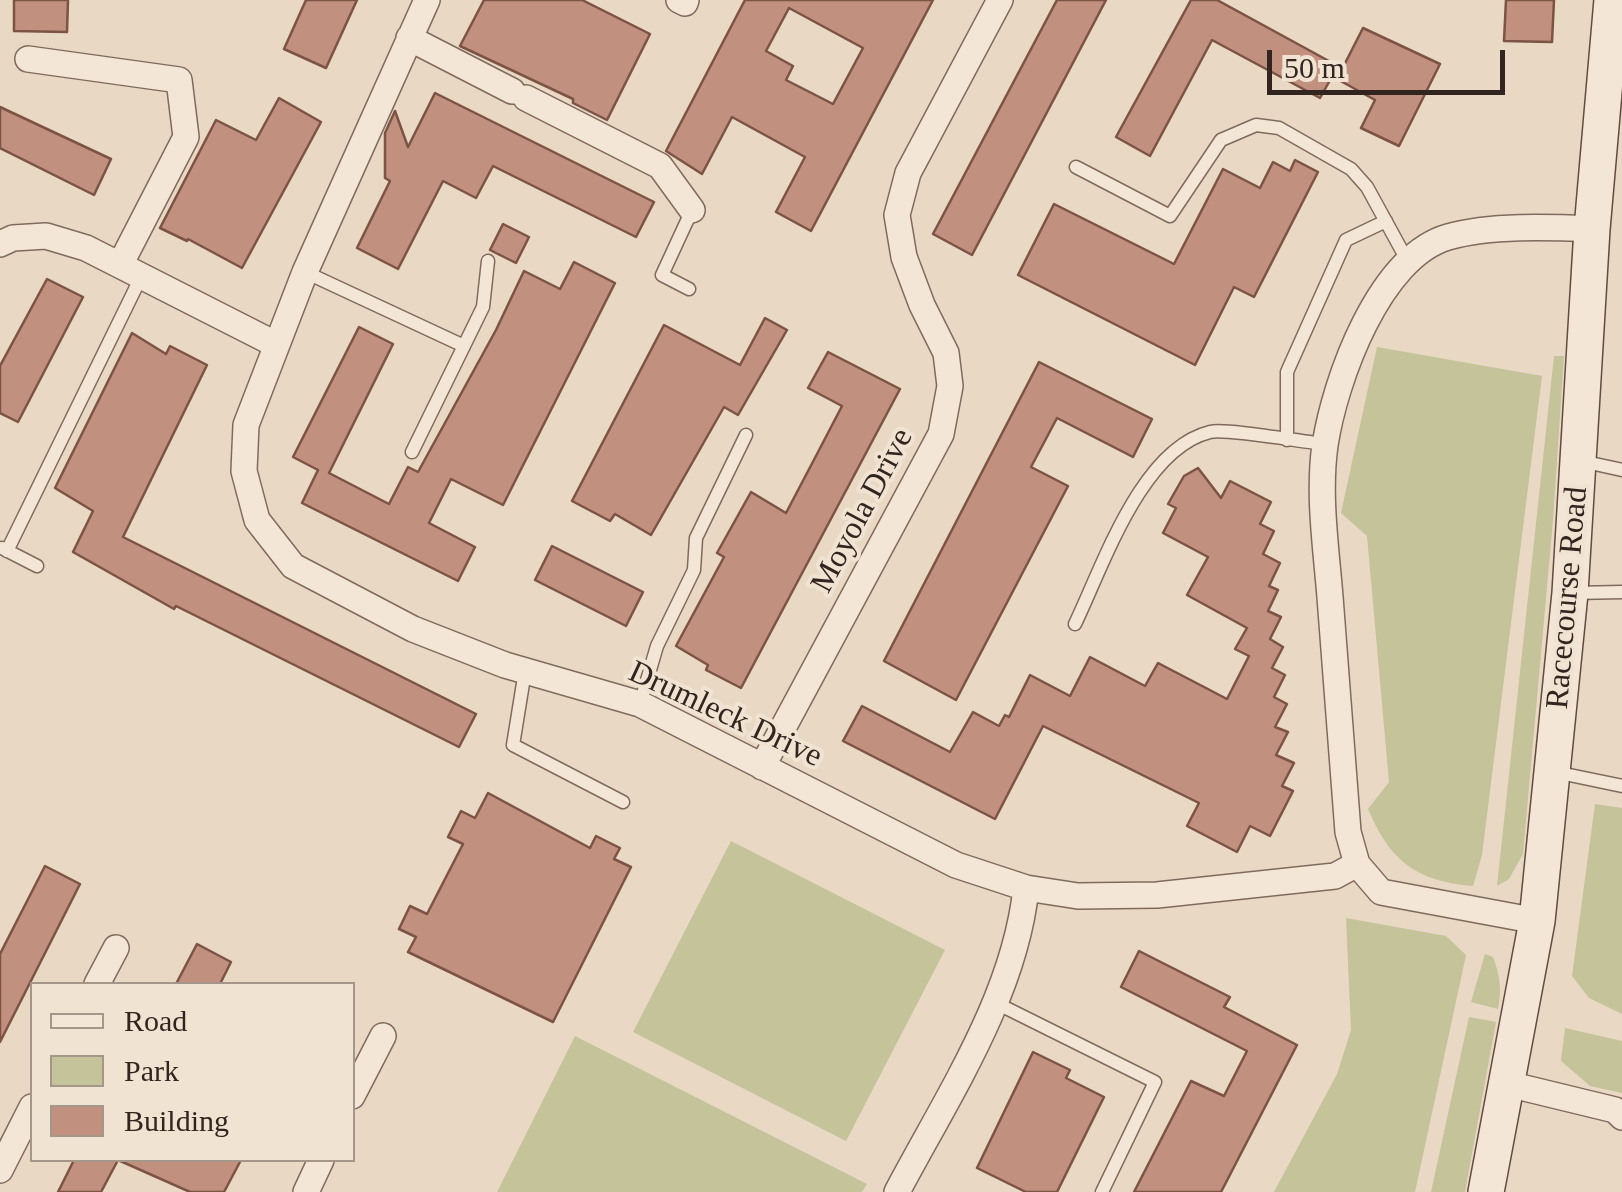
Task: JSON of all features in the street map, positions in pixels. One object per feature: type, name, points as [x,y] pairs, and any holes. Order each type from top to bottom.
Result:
[{"type":"main road","name":"Racecourse Road","points":[[1486,1192],[1538,921],[1570,593],[1592,230],[1615,20]]},
{"type":"street","points":[[0,244],[13,238],[46,236],[86,248],[275,344],[426,0]]},
{"type":"street","name":"Moyola Drive","points":[[762,767],[941,434],[950,386],[946,353],[904,257],[897,215],[908,173],[1000,0]]},
{"type":"street","points":[[408,38],[660,166],[692,210]]},
{"type":"street","points":[[28,59],[179,80],[186,137],[130,271]]},
{"type":"street","points":[[1538,921],[1381,892],[1356,864],[1348,832],[1322,504],[1325,444],[1358,334],[1374,304],[1407,260],[1446,237],[1535,226],[1592,230]]},
{"type":"street","name":"Drumleck Drive","points":[[275,344],[246,425],[244,471],[256,520],[293,566],[414,629],[525,671],[640,704],[956,865],[1026,888],[1078,896],[1157,895],[1334,876],[1356,864]]},
{"type":"street","points":[[897,1192],[996,1002],[1014,954],[1026,888]]},
{"type":"street","points":[[98,982],[116,948]]},
{"type":"street","points":[[355,1090],[384,1036]]},
{"type":"street","points":[[1508,1084],[1615,1110],[1622,1116]]},
{"type":"street","points":[[0,1170],[30,1111]]},
{"type":"street","points":[[306,1192],[320,1162]]},
{"type":"lane","points":[[1076,168],[1170,216],[1222,140],[1256,125],[1279,128],[1351,169],[1367,187],[1407,260]]},
{"type":"lane","points":[[689,289],[662,275],[692,210]]},
{"type":"lane","points":[[1287,440],[1286,372],[1346,240],[1386,221]]},
{"type":"lane","points":[[412,452],[483,306],[488,261]]},
{"type":"lane","points":[[37,566],[3,549],[130,271]]},
{"type":"lane","points":[[305,272],[464,346]]},
{"type":"lane","points":[[1076,624],[1137,494],[1174,448],[1212,432],[1325,444]]},
{"type":"lane","points":[[640,704],[658,646],[694,570],[696,538],[746,435]]},
{"type":"lane","points":[[1580,461],[1622,470]]},
{"type":"lane","points":[[1570,593],[1622,592]]},
{"type":"lane","points":[[525,671],[513,746],[623,802]]},
{"type":"lane","points":[[1552,771],[1622,786]]},
{"type":"lane","points":[[996,1002],[1155,1082],[1102,1192]]},
{"type":"green space","points":[[1377,347],[1542,376],[1482,855],[1473,886],[1436,879],[1407,865],[1386,842],[1368,809],[1389,782],[1367,536],[1341,513]]},
{"type":"green space","points":[[1554,356],[1564,356],[1523,854],[1509,879],[1497,886]]},
{"type":"green space","points":[[1595,804],[1622,808],[1622,1014],[1589,998],[1572,976]]},
{"type":"green space","points":[[731,841],[945,950],[846,1141],[633,1032]]},
{"type":"green space","points":[[1346,918],[1446,936],[1466,955],[1415,1192],[1274,1192],[1337,1074],[1351,1030]]},
{"type":"green space","points":[[1485,954],[1493,957],[1497,970],[1498,1009],[1471,1002]]},
{"type":"green space","points":[[1469,1017],[1496,1022],[1465,1192],[1431,1192]]},
{"type":"green space","points":[[1565,1028],[1622,1041],[1622,1093],[1590,1086],[1561,1061]]},
{"type":"green space","points":[[575,1036],[867,1184],[862,1192],[497,1192]]},
{"type":"building","points":[[14,0],[68,0],[67,32],[14,31]]},
{"type":"building","points":[[306,0],[357,0],[326,68],[284,49]]},
{"type":"building","points":[[484,0],[582,0],[650,34],[607,120],[573,103],[573,99],[460,46]]},
{"type":"building","points":[[745,0],[933,0],[811,231],[776,212],[805,157],[732,117],[702,174],[666,151]],"holes":[[[789,8],[863,48],[833,104],[786,80],[793,66],[766,51]]]},
{"type":"building","points":[[1057,0],[1106,0],[972,255],[933,234]]},
{"type":"building","points":[[1191,0],[1217,0],[1338,66],[1320,98],[1212,40],[1150,156],[1116,137]]},
{"type":"building","points":[[1506,0],[1554,0],[1552,42],[1504,41]]},
{"type":"building","points":[[1363,28],[1440,64],[1399,146],[1361,128],[1375,100],[1337,79]]},
{"type":"building","points":[[435,93],[654,202],[636,237],[493,166],[476,198],[443,181],[398,269],[357,248],[390,181],[385,178],[385,133],[395,111],[408,147]]},
{"type":"building","points":[[279,98],[321,122],[242,268],[160,228],[216,120],[256,140]]},
{"type":"building","points":[[0,107],[111,159],[94,195],[0,148]]},
{"type":"building","points":[[1295,160],[1318,172],[1254,297],[1234,287],[1195,365],[1018,275],[1054,204],[1174,264],[1223,169],[1260,188],[1273,162],[1290,171]]},
{"type":"building","points":[[503,224],[529,237],[516,263],[490,250]]},
{"type":"building","points":[[574,262],[615,283],[503,505],[451,479],[429,523],[475,547],[458,581],[302,503],[318,470],[293,457],[359,327],[393,344],[329,473],[389,504],[408,467],[418,472],[524,271],[560,289]]},
{"type":"building","points":[[47,279],[83,297],[18,422],[0,413],[0,366]]},
{"type":"building","points":[[765,318],[787,330],[738,415],[724,407],[651,535],[615,514],[610,521],[572,501],[664,325],[740,365]]},
{"type":"building","points":[[132,333],[166,354],[170,346],[207,365],[123,537],[476,714],[459,747],[176,606],[174,609],[73,552],[93,511],[55,488]]},
{"type":"building","points":[[828,352],[900,389],[741,688],[706,670],[708,665],[676,646],[724,557],[717,553],[751,492],[786,513],[842,406],[808,388]]},
{"type":"building","points":[[1039,362],[1152,419],[1133,457],[1057,418],[1031,467],[1068,486],[956,700],[884,661]]},
{"type":"building","points":[[1198,468],[1221,498],[1230,481],[1271,502],[1260,524],[1274,531],[1263,554],[1280,563],[1269,586],[1278,590],[1268,611],[1281,617],[1270,639],[1283,647],[1272,668],[1285,675],[1274,697],[1287,704],[1275,727],[1288,732],[1276,755],[1294,763],[1282,786],[1293,791],[1270,836],[1250,826],[1237,852],[1187,826],[1199,803],[1043,726],[995,819],[843,741],[862,706],[950,752],[973,712],[999,726],[1005,715],[1009,717],[1030,675],[1070,696],[1090,657],[1145,686],[1158,663],[1227,699],[1249,656],[1235,649],[1247,628],[1187,595],[1208,557],[1163,533],[1176,508],[1168,504],[1184,476]]},
{"type":"building","points":[[552,546],[643,592],[626,626],[535,580]]},
{"type":"building","points":[[488,793],[590,848],[596,836],[620,848],[614,859],[631,867],[553,1022],[408,952],[416,937],[399,929],[410,906],[427,914],[463,844],[448,837],[461,811],[475,818]]},
{"type":"building","points":[[45,866],[80,884],[0,1042],[0,954]]},
{"type":"building","points":[[197,944],[231,962],[221,982],[177,982]]},
{"type":"building","points":[[1139,951],[1230,997],[1224,1007],[1297,1045],[1221,1192],[1134,1192],[1191,1081],[1224,1096],[1247,1051],[1121,987]]},
{"type":"building","points":[[1033,1052],[1070,1070],[1066,1078],[1104,1097],[1057,1192],[1026,1192],[977,1168]]},
{"type":"building","points":[[73,1162],[117,1162],[101,1192],[58,1192]]},
{"type":"building","points":[[122,1162],[240,1162],[224,1192],[190,1192]]}]
